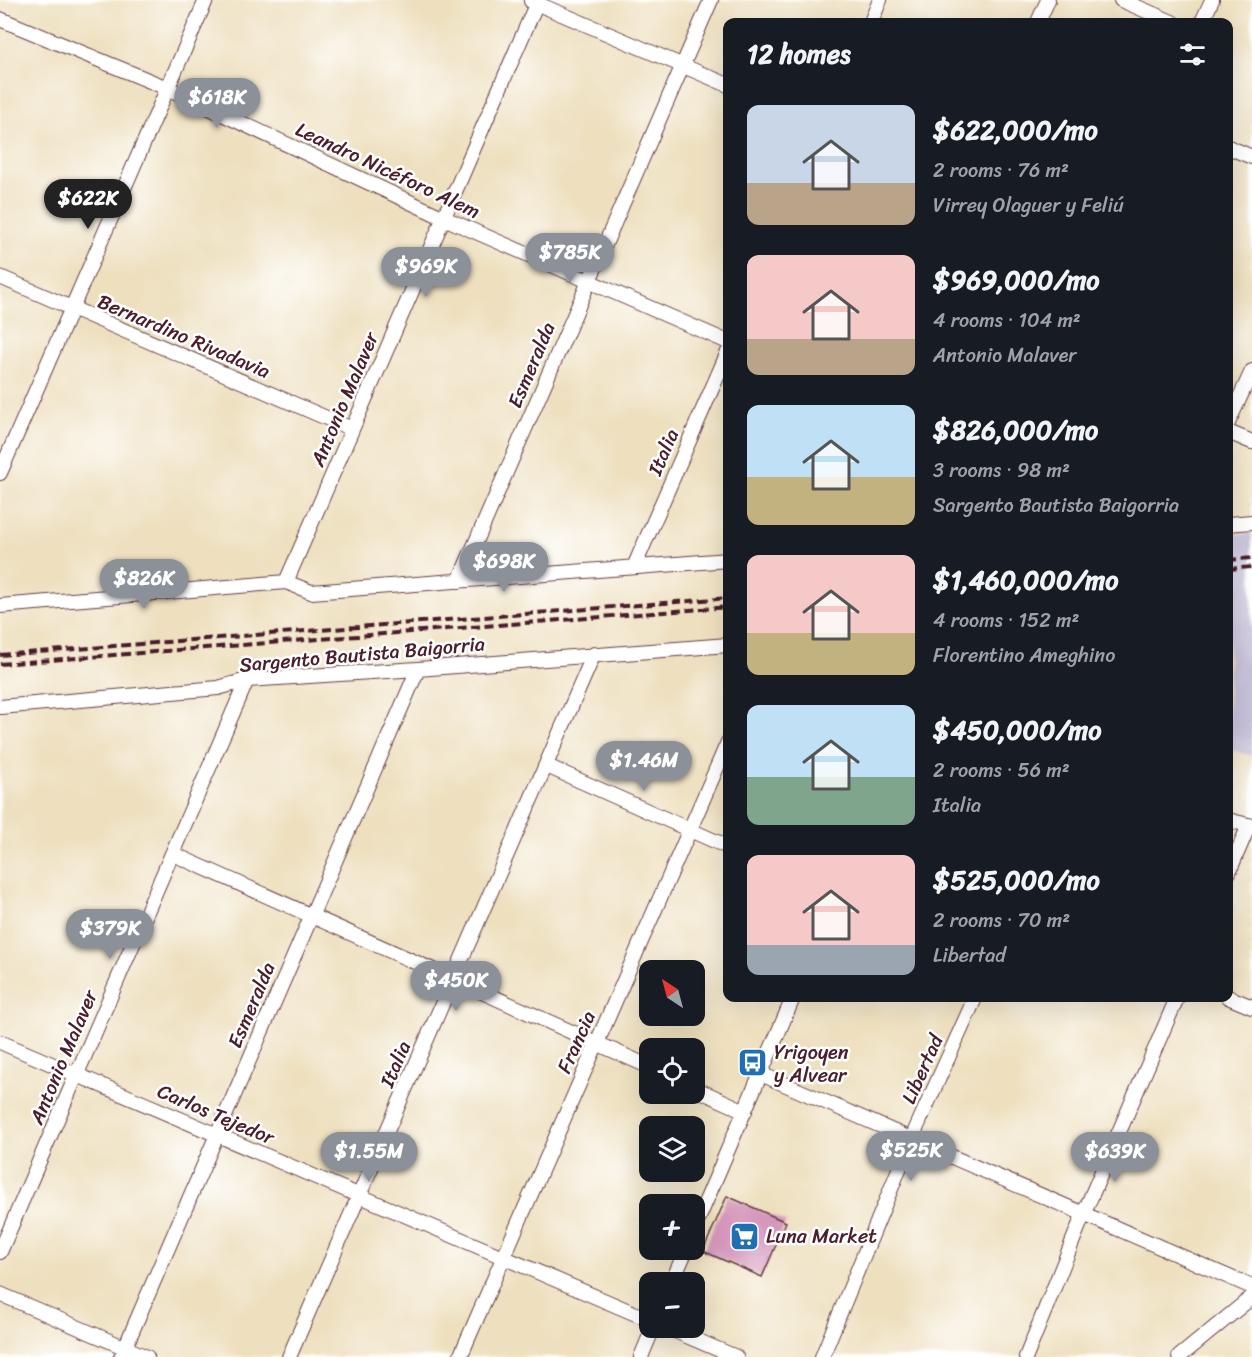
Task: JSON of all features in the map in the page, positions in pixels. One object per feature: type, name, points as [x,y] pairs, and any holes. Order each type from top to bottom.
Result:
[{"type":"street","points":[[0,473],[206,0]]},
{"type":"street","name":"Esmeralda","points":[[459,581],[711,0]]},
{"type":"street","points":[[873,18],[880,0]]},
{"type":"street","points":[[1040,18],[1048,0]]},
{"type":"street","points":[[1121,0],[1163,18]]},
{"type":"street","points":[[1205,18],[1212,0]]},
{"type":"street","points":[[535,1],[723,83]]},
{"type":"street","name":"Antonio Malaver","points":[[286,582],[444,218],[535,1]]},
{"type":"street","name":"Leandro Nicéforo Alem","points":[[0,19],[167,88],[444,218],[723,340]]},
{"type":"street","points":[[1233,149],[1252,157]]},
{"type":"street","name":"Bernardino Rivadavia","points":[[0,277],[352,429]]},
{"type":"street","name":"Italia","points":[[634,567],[723,363]]},
{"type":"street","points":[[1233,412],[1252,371]]},
{"type":"street","points":[[1233,434],[1252,442]]},
{"type":"street","points":[[1233,524],[1252,522]]},
{"type":"street","points":[[0,606],[286,582],[311,591],[723,560]]},
{"type":"street","name":"Sargento Bautista Baigorria","points":[[0,707],[218,688],[247,680],[723,645]]},
{"type":"street","name":"Italia","points":[[289,1357],[594,654]]},
{"type":"street","name":"Esmeralda","points":[[123,1352],[418,669]]},
{"type":"street","name":"Antonio Malaver","points":[[0,1252],[247,680]]},
{"type":"street","name":"Francia","points":[[460,1357],[723,753]]},
{"type":"street","points":[[547,766],[723,845]]},
{"type":"street","points":[[1233,821],[1250,826],[1233,863]]},
{"type":"street","points":[[172,854],[639,1062]]},
{"type":"street","points":[[1233,999],[1252,1007]]},
{"type":"street","points":[[705,1204],[791,1002]]},
{"type":"street","name":"Libertad","points":[[822,1357],[911,1140],[973,1002]]},
{"type":"street","points":[[1026,1357],[1084,1213],[1175,1002]]},
{"type":"street","name":"Carlos Tejedor","points":[[0,1042],[639,1315]]},
{"type":"street","points":[[761,1074],[1252,1287]]},
{"type":"street","points":[[705,1093],[745,1111]]},
{"type":"street","points":[[0,1294],[123,1352],[147,1357]]},
{"type":"street","points":[[1179,1357],[1252,1297]]},
{"type":"street","points":[[640,1357],[649,1338]]},
{"type":"street","points":[[691,1338],[736,1357]]},
{"type":"shaded area","points":[[1252,533],[1252,756],[1233,750],[1233,535]]},
{"type":"building","name":"Luna Market","points":[[727,1196],[786,1222],[762,1277],[705,1252],[705,1246]]},
{"type":"railway","points":[[1233,560],[1252,558]]},
{"type":"railway","points":[[1233,569],[1252,567]]},
{"type":"railway","points":[[0,655],[723,598]]},
{"type":"railway","points":[[0,664],[723,607]]},
{"type":"place","name":"Yrigoyen y Alvear","points":[[753,1063]]},
{"type":"place","name":"Luna Market","points":[[745,1236]]}]
